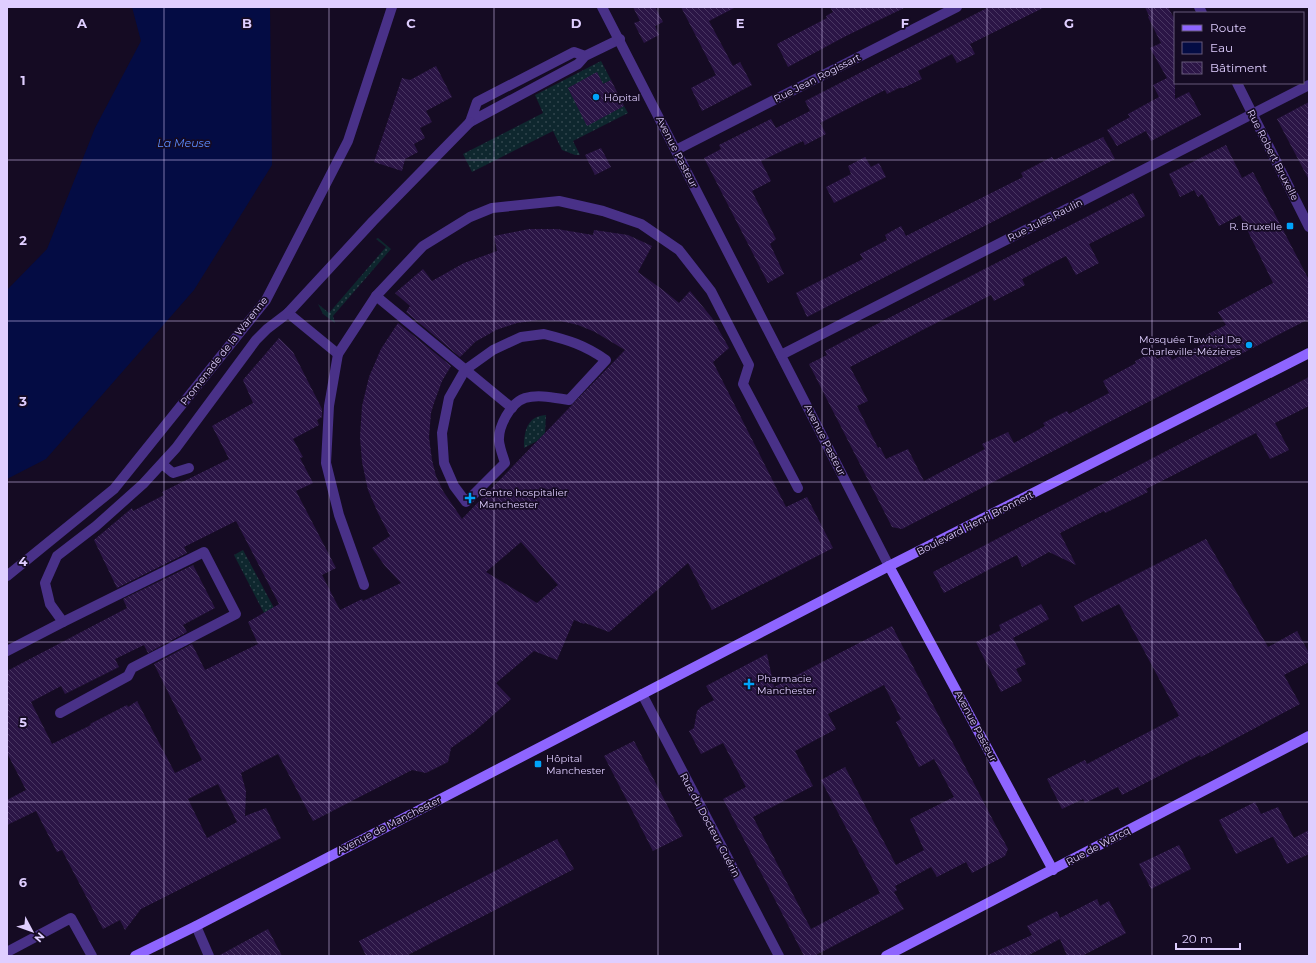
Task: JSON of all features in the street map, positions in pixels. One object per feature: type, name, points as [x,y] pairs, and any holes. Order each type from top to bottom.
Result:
[{"type":"main road","name":"Boulevard Henri Bronnert","points":[[642,694],[889,566],[1309,353]]},
{"type":"main road","name":"Avenue Pasteur","points":[[889,566],[1053,870]]},
{"type":"main road","name":"Avenue de Manchester","points":[[135,956],[196,926],[642,694]]},
{"type":"main road","name":"Rue de Warcq","points":[[886,956],[1309,736]]},
{"type":"street","name":"Promenade de la Warenne","points":[[7,576],[114,489],[266,300],[348,141],[392,7]]},
{"type":"street","name":"Avenue Pasteur","points":[[602,7],[620,39],[889,566]]},
{"type":"street","name":"Rue Jean Rogissart","points":[[676,150],[957,7]]},
{"type":"street","points":[[62,622],[50,604],[44,583],[57,556],[96,526],[143,484],[162,464],[176,448],[256,340],[267,329],[288,313],[373,221],[470,122],[578,64],[585,56],[620,39]]},
{"type":"street","points":[[470,122],[477,102],[574,52],[585,56]]},
{"type":"street","name":"Rue Robert Bruxelle","points":[[1238,84],[1309,227]]},
{"type":"street","name":"Rue Jules Raulin","points":[[781,355],[1309,85]]},
{"type":"street","points":[[364,585],[339,514],[326,463],[329,406],[338,354],[376,296],[423,246],[470,217],[492,208],[559,201],[603,211],[641,224],[680,250],[711,291],[749,365],[743,384],[798,488]]},
{"type":"street","points":[[376,296],[512,408]]},
{"type":"street","points":[[288,313],[338,354]]},
{"type":"street","points":[[544,334],[571,340],[595,352],[606,360],[569,400],[543,396],[524,398],[512,408],[502,423],[499,440],[505,463],[466,502],[454,486],[444,463],[442,433],[449,398],[465,370],[500,346],[521,337],[544,334]]},
{"type":"street","points":[[162,464],[172,473],[189,468]]},
{"type":"street","points":[[7,651],[62,622],[204,552],[236,614],[132,668],[128,676],[60,713]]},
{"type":"street","name":"Rue du Docteur Guérin","points":[[642,694],[779,956]]},
{"type":"street","points":[[7,952],[71,918],[92,956]]},
{"type":"street","points":[[196,926],[209,956]]},
{"type":"shaded area","points":[[601,61],[611,80],[603,84],[597,73],[568,88],[587,125],[624,106],[628,113],[573,141],[580,155],[575,155],[562,150],[553,131],[472,172],[463,154],[543,113],[535,95]]},
{"type":"shaded area","points":[[378,238],[391,249],[333,316],[335,323],[323,314],[318,304],[329,313],[386,247],[376,239]]},
{"type":"shaded area","points":[[546,415],[545,433],[537,441],[524,448],[526,430],[530,422],[537,417]]},
{"type":"shaded area","points":[[243,550],[274,608],[264,613],[234,555]]},
{"type":"water","name":"La Meuse","points":[[132,7],[270,7],[272,165],[194,290],[46,459],[7,479],[7,290],[47,249],[95,128],[141,41]]},
{"type":"building","points":[[633,7],[655,7],[663,22],[655,26],[659,35],[644,43],[634,23],[640,21]]},
{"type":"building","points":[[681,7],[736,7],[709,21],[733,66],[740,62],[752,85],[702,111],[691,88],[716,75]]},
{"type":"building","points":[[830,7],[906,7],[846,36],[788,67],[777,44],[827,18],[826,16],[833,12]]},
{"type":"building","points":[[989,7],[1045,7],[970,44],[975,54],[957,63],[952,54],[918,71],[922,79],[887,94],[885,90],[820,123],[826,134],[805,145],[803,141],[761,161],[771,181],[752,191],[776,239],[770,244],[784,274],[768,283],[704,158],[721,149],[719,145],[771,119],[776,128],[810,111],[805,101]]},
{"type":"building","points":[[1145,7],[1168,7],[1174,18],[1175,99],[1189,92],[1201,115],[1151,141],[1146,131],[1117,146],[1107,130],[1130,117],[1128,114],[1159,97],[1153,85],[1167,78],[1150,48],[1161,43],[1148,17],[1149,16]]},
{"type":"building","points":[[436,66],[452,97],[426,111],[432,122],[420,128],[425,138],[414,144],[418,152],[405,159],[402,171],[374,162],[402,78],[410,80]]},
{"type":"building","name":"Hôpital","points":[[597,72],[603,84],[611,80],[624,106],[587,126],[568,88]]},
{"type":"building","points":[[1309,102],[1309,180],[1277,119]]},
{"type":"building","points":[[1103,137],[1115,159],[807,317],[796,293],[863,259],[860,254],[887,240],[885,235],[901,226],[906,236],[1023,177],[1021,173],[1052,157],[1054,160]]},
{"type":"building","points":[[1226,145],[1242,178],[1253,172],[1309,280],[1309,319],[902,529],[892,527],[809,364],[827,355],[825,351],[842,342],[1133,193],[1145,216],[1089,244],[1099,263],[1076,275],[1066,256],[1022,279],[1025,285],[994,301],[991,295],[850,367],[868,401],[857,406],[878,448],[880,447],[886,459],[908,449],[924,481],[985,449],[982,444],[1008,432],[1014,443],[1045,426],[1043,423],[1067,411],[1069,414],[1109,393],[1103,381],[1136,363],[1135,361],[1153,352],[1157,359],[1169,353],[1172,360],[1209,341],[1206,335],[1226,325],[1218,312],[1273,283],[1240,215],[1219,226],[1202,194],[1198,197],[1194,190],[1180,197],[1169,174]]},
{"type":"building","points":[[601,148],[611,167],[595,175],[585,155]]},
{"type":"building","points":[[865,157],[871,167],[879,163],[886,177],[834,203],[826,187],[851,174],[848,166]]},
{"type":"building","points":[[529,229],[557,229],[593,235],[594,230],[628,235],[652,246],[638,272],[679,303],[690,291],[712,318],[729,348],[713,362],[786,507],[807,497],[833,548],[712,610],[688,563],[609,632],[574,620],[557,660],[534,651],[496,683],[511,699],[474,732],[451,748],[448,762],[426,773],[412,770],[313,821],[278,754],[241,773],[246,791],[245,816],[266,808],[281,838],[141,909],[125,930],[120,920],[103,929],[62,850],[57,852],[36,811],[7,825],[7,800],[26,790],[7,753],[7,671],[127,608],[123,599],[193,565],[215,608],[183,625],[187,632],[148,653],[144,645],[115,659],[119,667],[65,694],[61,686],[31,702],[52,744],[127,705],[128,707],[137,701],[175,773],[202,760],[154,664],[192,644],[205,670],[258,644],[248,622],[279,604],[236,521],[184,547],[187,553],[117,588],[94,540],[132,508],[133,511],[164,495],[162,492],[229,459],[212,426],[253,403],[243,380],[279,338],[293,352],[322,409],[322,417],[317,420],[319,425],[293,439],[303,457],[300,458],[313,483],[296,491],[336,568],[322,575],[340,610],[401,583],[385,566],[372,548],[390,536],[368,490],[362,462],[360,437],[362,406],[369,377],[381,349],[398,323],[451,366],[442,381],[434,403],[431,413],[429,437],[436,476],[443,491],[462,519],[625,350],[595,332],[578,325],[561,321],[539,320],[517,323],[496,330],[475,342],[460,357],[406,312],[410,306],[395,293],[423,269],[432,281],[464,263],[497,251],[494,236]],"holes":[[[521,542],[558,585],[537,603],[486,572]],[[218,784],[237,822],[207,838],[188,799]]]},
{"type":"building","points":[[1309,377],[1309,406],[1275,423],[1289,450],[1270,459],[1256,433],[1146,489],[1148,492],[1105,513],[1104,511],[1060,533],[1076,565],[1049,552],[1022,567],[1017,555],[944,593],[933,572]]},
{"type":"building","points":[[1206,539],[1268,647],[1297,631],[1309,653],[1309,662],[1284,675],[1300,704],[1201,757],[1200,755],[1122,795],[1118,787],[1085,803],[1083,799],[1062,809],[1047,779],[1085,760],[1087,764],[1179,716],[1119,604],[1082,622],[1074,606]]},
{"type":"building","points":[[1041,604],[1049,619],[1013,638],[1026,664],[1016,669],[1022,681],[1001,692],[976,642],[1001,630],[999,625]]},
{"type":"building","points":[[892,626],[1008,849],[1005,856],[972,873],[966,862],[937,877],[931,867],[895,886],[897,890],[894,892],[904,909],[814,956],[804,956],[723,799],[746,787],[723,743],[701,754],[689,731],[694,728],[697,711],[714,700],[706,686],[767,654],[774,687]],"holes":[[[884,685],[901,719],[896,722],[919,767],[934,759],[954,797],[910,819],[924,850],[896,865],[845,767],[821,780],[880,893],[811,929],[753,817],[813,786],[795,751],[836,729],[828,714]]]},
{"type":"building","points":[[634,741],[683,836],[653,851],[604,756]]},
{"type":"building","points":[[1255,802],[1261,814],[1278,807],[1294,838],[1309,830],[1309,854],[1287,864],[1272,837],[1236,854],[1219,820]]},
{"type":"building","points":[[557,839],[574,869],[406,956],[366,956],[359,941]]},
{"type":"building","points":[[1179,845],[1191,869],[1151,889],[1139,864]]},
{"type":"building","points":[[1097,899],[1100,906],[1109,901],[1126,933],[1082,956],[1067,956],[1060,939],[1027,956],[986,956],[1032,935],[1027,926],[1057,911],[1060,918]]},
{"type":"building","points":[[268,929],[282,956],[218,956]]},
{"type":"place","name":"Hôpital","points":[[596,97]]},
{"type":"place","name":"R. Bruxelle","points":[[1290,226]]},
{"type":"place","name":"Mosquée Tawhid De Charleville-Mézières","points":[[1249,345]]},
{"type":"place","name":"Centre hospitalier Manchester","points":[[470,498]]},
{"type":"place","name":"Pharmacie Manchester","points":[[749,684]]},
{"type":"place","name":"Hôpital Manchester","points":[[538,764]]}]
